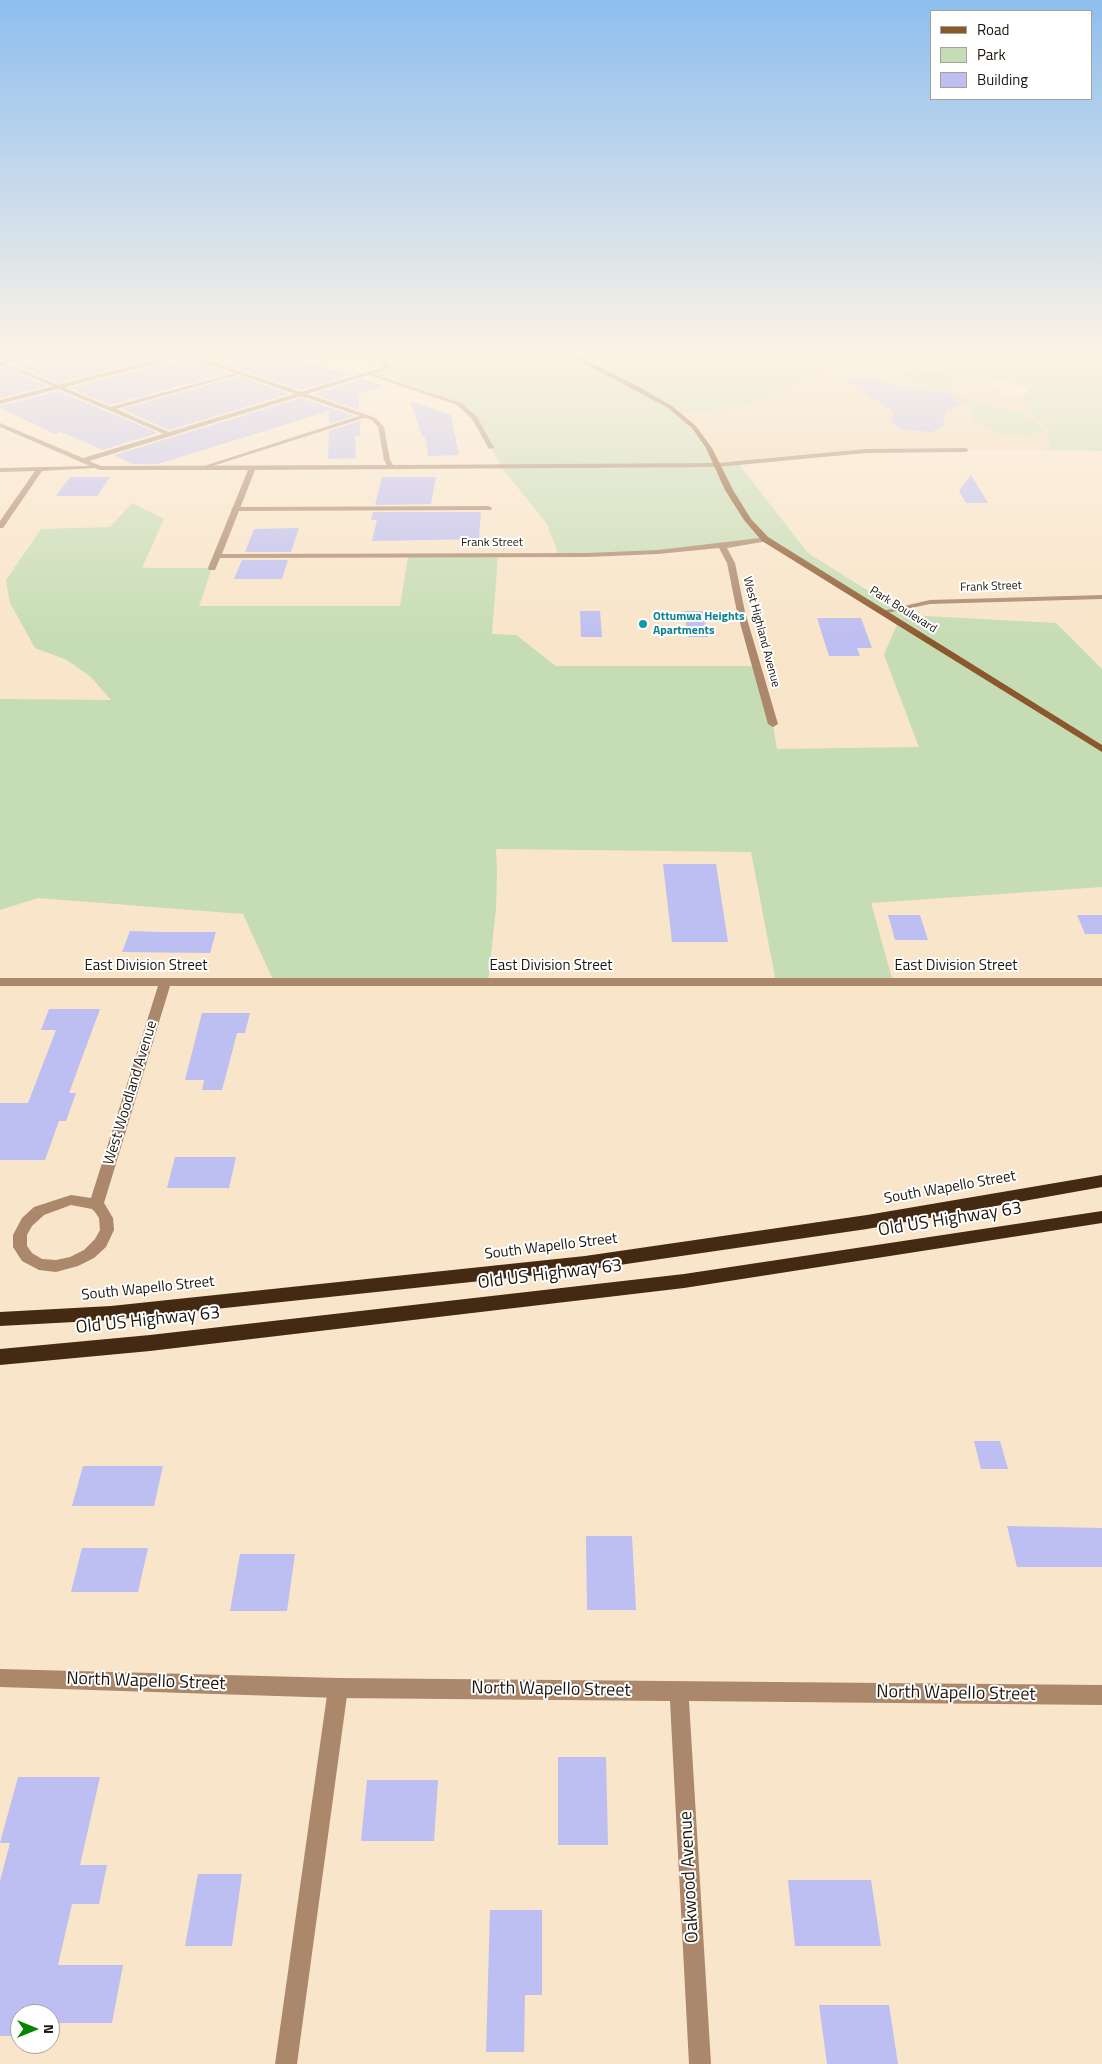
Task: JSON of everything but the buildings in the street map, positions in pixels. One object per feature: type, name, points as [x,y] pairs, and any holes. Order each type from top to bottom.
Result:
[{"type":"highway","name":"South Wapello Street","points":[[0,1319],[111,1313],[585,1264],[866,1222],[1102,1181]]},
{"type":"highway","name":"Old US Highway 63","points":[[0,1357],[150,1343],[684,1282],[1102,1217]]},
{"type":"main road","name":"Park Boulevard","points":[[710,449],[748,520],[765,539],[1102,749]]},
{"type":"street","points":[[54,449],[100,468]]},
{"type":"street","points":[[80,461],[119,449]]},
{"type":"street","points":[[198,469],[260,449]]},
{"type":"street","points":[[385,449],[387,460],[392,468]]},
{"type":"street","points":[[0,470],[717,465],[866,451],[966,450]]},
{"type":"street","points":[[212,568],[252,469]]},
{"type":"street","points":[[0,526],[39,470]]},
{"type":"street","points":[[235,509],[488,508]]},
{"type":"street","name":"Frank Street","points":[[217,556],[587,555],[658,552],[722,546],[765,539]]},
{"type":"street","name":"West Highland Avenue","points":[[722,546],[731,563],[741,612],[773,724]]},
{"type":"street","name":"Frank Street","points":[[882,612],[939,602],[1102,597]]},
{"type":"street","name":"East Division Street","points":[[0,982],[1102,982]]},
{"type":"street","name":"West Woodland Avenue","points":[[96,1204],[165,982]]},
{"type":"street","points":[[71,1200],[96,1204],[106,1218],[107,1230],[101,1243],[89,1254],[73,1262],[56,1266],[39,1264],[27,1258],[20,1247],[20,1235],[27,1222],[39,1211],[71,1200]]},
{"type":"street","name":"North Wapello Street","points":[[0,1678],[338,1688],[1102,1695]]},
{"type":"street","points":[[286,2064],[338,1688]]},
{"type":"street","name":"Oakwood Avenue","points":[[680,1691],[700,2064]]},
{"type":"shaded area","points":[[705,449],[916,449],[717,465]]},
{"type":"shaded area","points":[[962,449],[1051,449],[1051,450]]},
{"type":"green space","points":[[492,449],[708,449],[717,465],[738,463],[808,553],[907,615],[1056,623],[1102,669],[1102,887],[871,903],[893,982],[776,982],[751,852],[496,849],[496,909],[488,982],[274,982],[243,914],[38,898],[0,910],[0,699],[111,700],[91,677],[67,660],[35,648],[10,603],[6,580],[41,529],[110,527],[132,503],[164,519],[142,568],[212,568],[199,606],[400,606],[408,556],[498,556],[492,634],[516,635],[556,666],[756,666],[773,724],[777,749],[919,747],[884,655],[898,622],[765,539],[658,552],[559,556],[547,524],[501,467]]},
{"type":"green space","points":[[1102,449],[1102,451],[1051,450]]},
{"type":"place","name":"Ottumwa Heights Apartments","points":[[643,624]]}]
